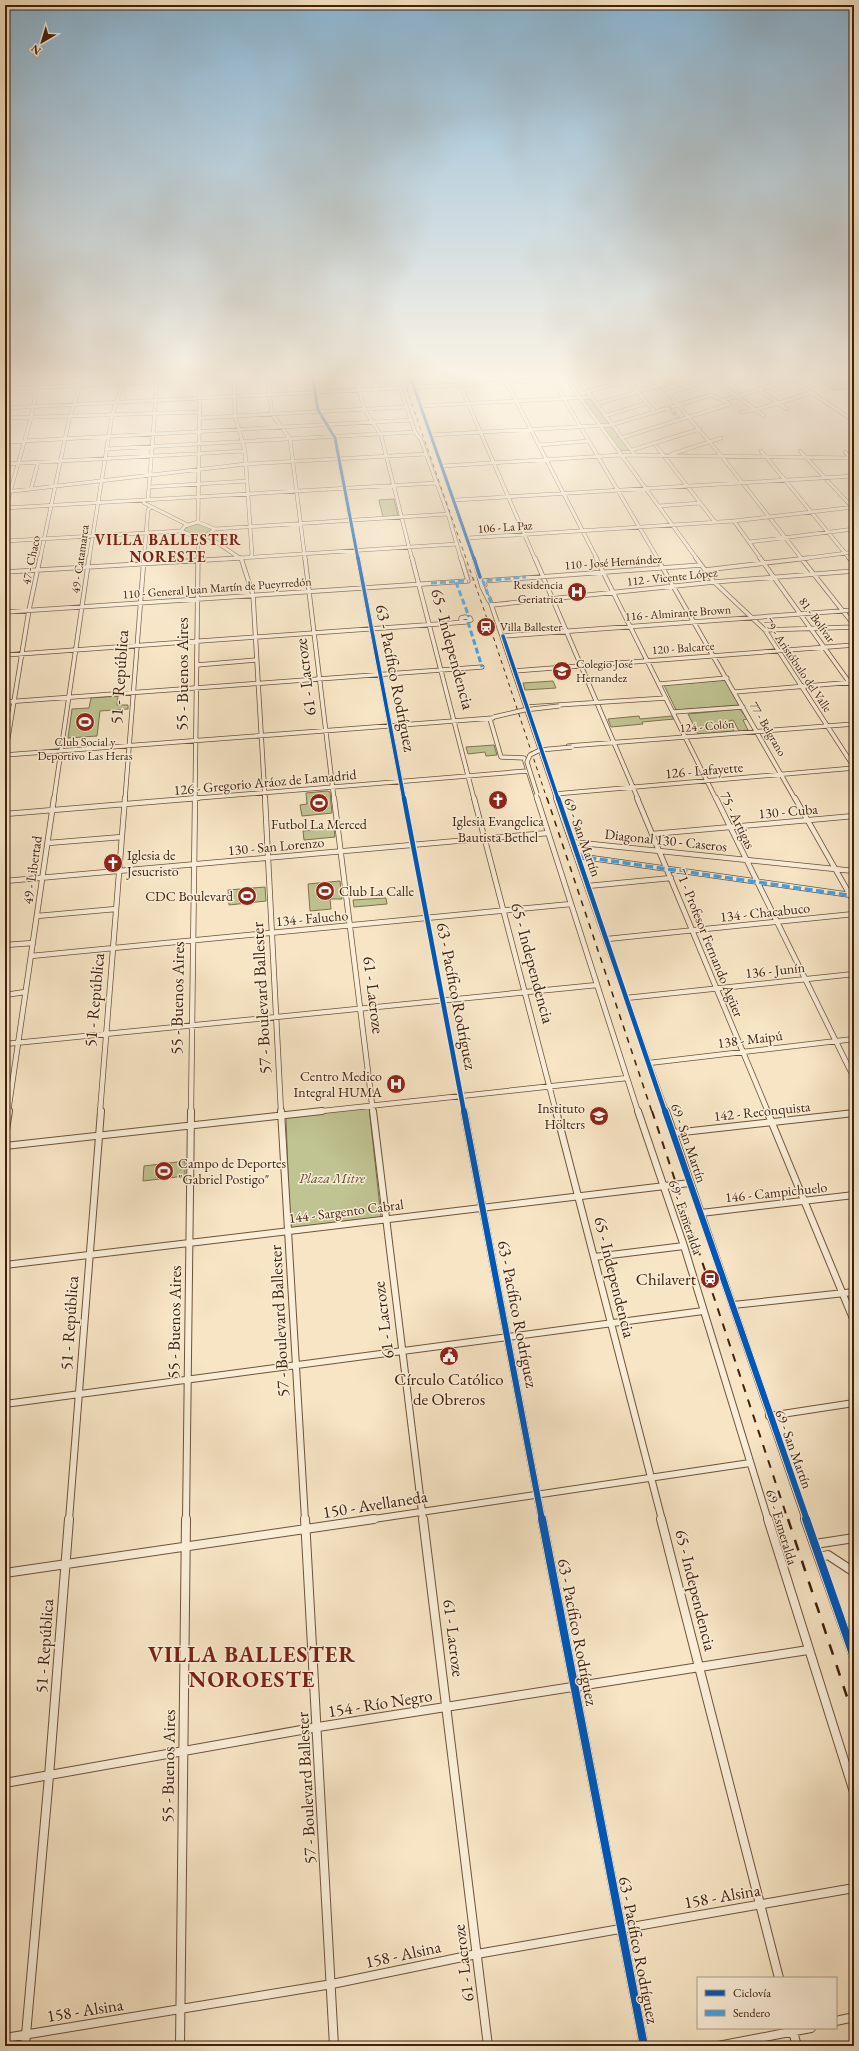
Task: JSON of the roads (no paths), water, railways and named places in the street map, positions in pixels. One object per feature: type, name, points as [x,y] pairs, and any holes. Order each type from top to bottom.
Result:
[{"type":"street","points":[[16,469],[5,509],[436,483]]},
{"type":"street","points":[[31,489],[36,469]]},
{"type":"street","name":"47 - Chaco","points":[[5,755],[20,654],[60,469]]},
{"type":"street","name":"49 - Catamarca","points":[[83,606],[102,469]]},
{"type":"street","points":[[151,469],[150,487],[144,503],[188,525]]},
{"type":"street","points":[[5,492],[209,469]]},
{"type":"street","points":[[246,469],[252,555],[250,557]]},
{"type":"street","name":"61 - Lacroze","points":[[294,469],[310,591],[488,2046]]},
{"type":"street","name":"63 - Pacífico Rodríguez","points":[[342,469],[620,1929],[644,2046]]},
{"type":"street","name":"65 - Independencia","points":[[389,469],[779,1977]]},
{"type":"street","points":[[431,469],[465,564]]},
{"type":"street","name":"69 - San Martín","points":[[443,469],[488,600],[492,604]]},
{"type":"street","name":"71 - Profesor Fernando Agüer","points":[[496,469],[615,744],[854,1320]]},
{"type":"street","name":"75 - Artigas","points":[[551,469],[674,712],[729,827],[854,1078]]},
{"type":"street","name":"77 - Belgrano","points":[[605,469],[714,655],[807,821],[852,895],[854,902]]},
{"type":"street","name":"79 - Aristóbulo del Valle","points":[[631,469],[714,582],[765,630],[854,767]]},
{"type":"street","points":[[674,469],[715,522]]},
{"type":"street","points":[[732,469],[854,626]]},
{"type":"street","points":[[775,469],[854,563]]},
{"type":"street","points":[[817,469],[853,507]]},
{"type":"street","points":[[198,522],[199,470]]},
{"type":"street","points":[[455,500],[854,476]]},
{"type":"street","points":[[150,487],[247,481]]},
{"type":"street","points":[[659,506],[700,503]]},
{"type":"street","name":"51 - República","points":[[25,2046],[49,1776],[143,564],[148,510],[151,507]]},
{"type":"street","name":"106 - La Paz","points":[[468,538],[734,521],[853,507]]},
{"type":"street","points":[[181,531],[188,525],[198,522],[215,529],[448,514]]},
{"type":"street","name":"81 - Bolívar","points":[[734,521],[852,683],[854,689]]},
{"type":"street","points":[[5,541],[181,531],[198,538],[215,529]]},
{"type":"street","points":[[749,542],[854,529]]},
{"type":"street","points":[[206,535],[241,557]]},
{"type":"street","name":"55 - Buenos Aires","points":[[180,2046],[198,538]]},
{"type":"street","points":[[5,572],[457,544]]},
{"type":"street","points":[[705,570],[854,552]]},
{"type":"street","name":"110 - General Juan Martín de Pueyrredón","points":[[5,612],[468,580],[461,554]]},
{"type":"street","name":"57 - Boulevard Ballester","points":[[241,557],[253,595],[258,660],[273,933],[275,1017],[283,1116],[296,1366],[318,1728],[334,2046]]},
{"type":"street","name":"110 - José Hernández","points":[[482,580],[701,565]]},
{"type":"street","name":"112 - Vicente López","points":[[492,604],[714,582],[854,571]]},
{"type":"street","name":"69 - San Martín","points":[[489,598],[555,794],[607,939],[626,998],[733,1305],[769,1416],[854,1657]]},
{"type":"street","name":"49 - Libertad","points":[[5,1136],[83,606]]},
{"type":"street","name":"116 - Almirante Brown","points":[[503,636],[854,610]]},
{"type":"street","points":[[5,655],[466,622]]},
{"type":"street","points":[[765,630],[854,626]]},
{"type":"street","name":"120 - Balcarce","points":[[514,671],[854,645]]},
{"type":"street","points":[[197,665],[258,660]]},
{"type":"street","points":[[5,702],[482,667]]},
{"type":"street","points":[[660,684],[727,678]]},
{"type":"street","points":[[735,692],[852,683]]},
{"type":"street","points":[[527,709],[586,703],[666,698]]},
{"type":"street","points":[[492,718],[524,710],[586,703]]},
{"type":"street","points":[[674,712],[743,707]]},
{"type":"street","points":[[5,755],[196,741],[261,735],[492,718],[498,717],[496,715],[463,720]]},
{"type":"street","points":[[5,719],[10,718]]},
{"type":"street","name":"69 - Esmeralda","points":[[492,718],[501,757],[523,757],[537,802],[541,808],[662,1186],[684,1246],[808,1650],[854,1792]]},
{"type":"street","name":"124 - Colón","points":[[541,750],[854,724]]},
{"type":"street","points":[[541,808],[527,762],[530,755],[540,750],[609,744]]},
{"type":"street","name":"126 - Lafayette","points":[[555,794],[854,767]]},
{"type":"street","name":"126 - Gregorio Aráoz de Lamadrid","points":[[5,814],[528,772]]},
{"type":"street","name":"130 - Cuba","points":[[652,834],[854,816]]},
{"type":"street","name":"130 - San Lorenzo","points":[[5,881],[548,833]]},
{"type":"street","points":[[48,843],[122,837]]},
{"type":"street","name":"Diagonal 130 - Caseros","points":[[572,842],[854,871]]},
{"type":"street","points":[[577,856],[852,895]]},
{"type":"street","points":[[588,886],[671,878]]},
{"type":"street","name":"134 - Falucho","points":[[32,956],[571,904]]},
{"type":"street","points":[[37,916],[116,909]]},
{"type":"street","name":"134 - Chacabuco","points":[[607,939],[854,914]]},
{"type":"street","points":[[5,945],[33,943]]},
{"type":"street","name":"136 - Junín","points":[[626,998],[854,974]]},
{"type":"street","points":[[5,1044],[597,985]]},
{"type":"street","points":[[5,995],[25,992]]},
{"type":"street","name":"138 - Maipú","points":[[649,1063],[854,1039]]},
{"type":"street","points":[[5,1146],[627,1078]]},
{"type":"street","name":"142 - Reconquista","points":[[674,1133],[854,1113]]},
{"type":"street","name":"144 - Sargento Cabral","points":[[5,1265],[578,1195],[690,1183]]},
{"type":"street","name":"146 - Campichuelo","points":[[701,1213],[854,1195]]},
{"type":"street","points":[[594,1257],[684,1246]]},
{"type":"street","points":[[733,1305],[854,1292]]},
{"type":"street","points":[[5,1404],[703,1311]]},
{"type":"street","points":[[769,1416],[854,1403]]},
{"type":"street","name":"150 - Avellaneda","points":[[5,1573],[65,1563],[651,1479],[750,1463]]},
{"type":"street","points":[[815,1544],[854,1538]]},
{"type":"street","points":[[820,1557],[828,1556],[854,1572]]},
{"type":"street","name":"154 - Río Negro","points":[[5,1782],[49,1776],[184,1750],[808,1650]]},
{"type":"street","name":"158 - Alsina","points":[[5,2038],[332,1984],[477,1954],[854,1888]]},
{"type":"street","points":[[837,2021],[854,2017]]},
{"type":"street","points":[[718,2046],[793,2030],[797,2046]]},
{"type":"tunnel","points":[[465,564],[471,579],[483,580]]},
{"type":"railway","points":[[435,469],[490,627],[547,799]]},
{"type":"railway","points":[[547,798],[652,1112]]},
{"type":"railway","points":[[652,1111],[788,1520]]},
{"type":"railway","points":[[788,1519],[854,1718]]},
{"type":"place","name":"Residencia Geriatrica","points":[[577,592]]},
{"type":"place","name":"Villa Ballester","points":[[486,627]]},
{"type":"place","name":"Colegio José Hernandez","points":[[562,671]]},
{"type":"place","name":"Club Social y Deportivo Las Heras","points":[[85,722]]},
{"type":"place","name":"Iglesia Evangelica Bautista Bethel","points":[[498,800]]},
{"type":"place","name":"Futbol La Merced","points":[[319,803]]},
{"type":"place","name":"Iglesia de Jesucristo","points":[[113,863]]},
{"type":"place","name":"Club La Calle","points":[[325,891]]},
{"type":"place","name":"CDC Boulevard","points":[[247,896]]},
{"type":"place","name":"Centro Medico Integral HUMA","points":[[396,1084]]},
{"type":"place","name":"Instituto Hölters","points":[[599,1116]]},
{"type":"place","name":"Campo de Deportes \"Gabriel Postigo\"","points":[[164,1171]]},
{"type":"place","name":"Chilavert","points":[[710,1279]]},
{"type":"place","name":"Círculo Católico de Obreros","points":[[449,1356]]},
{"type":"district","name":"VILLA BALLESTER NORESTE","points":[[168,548]]},
{"type":"district","name":"VILLA BALLESTER NOROESTE","points":[[252,1666]]},
{"type":"park label","name":"Plaza Mitre","points":[[332,1178]]}]
